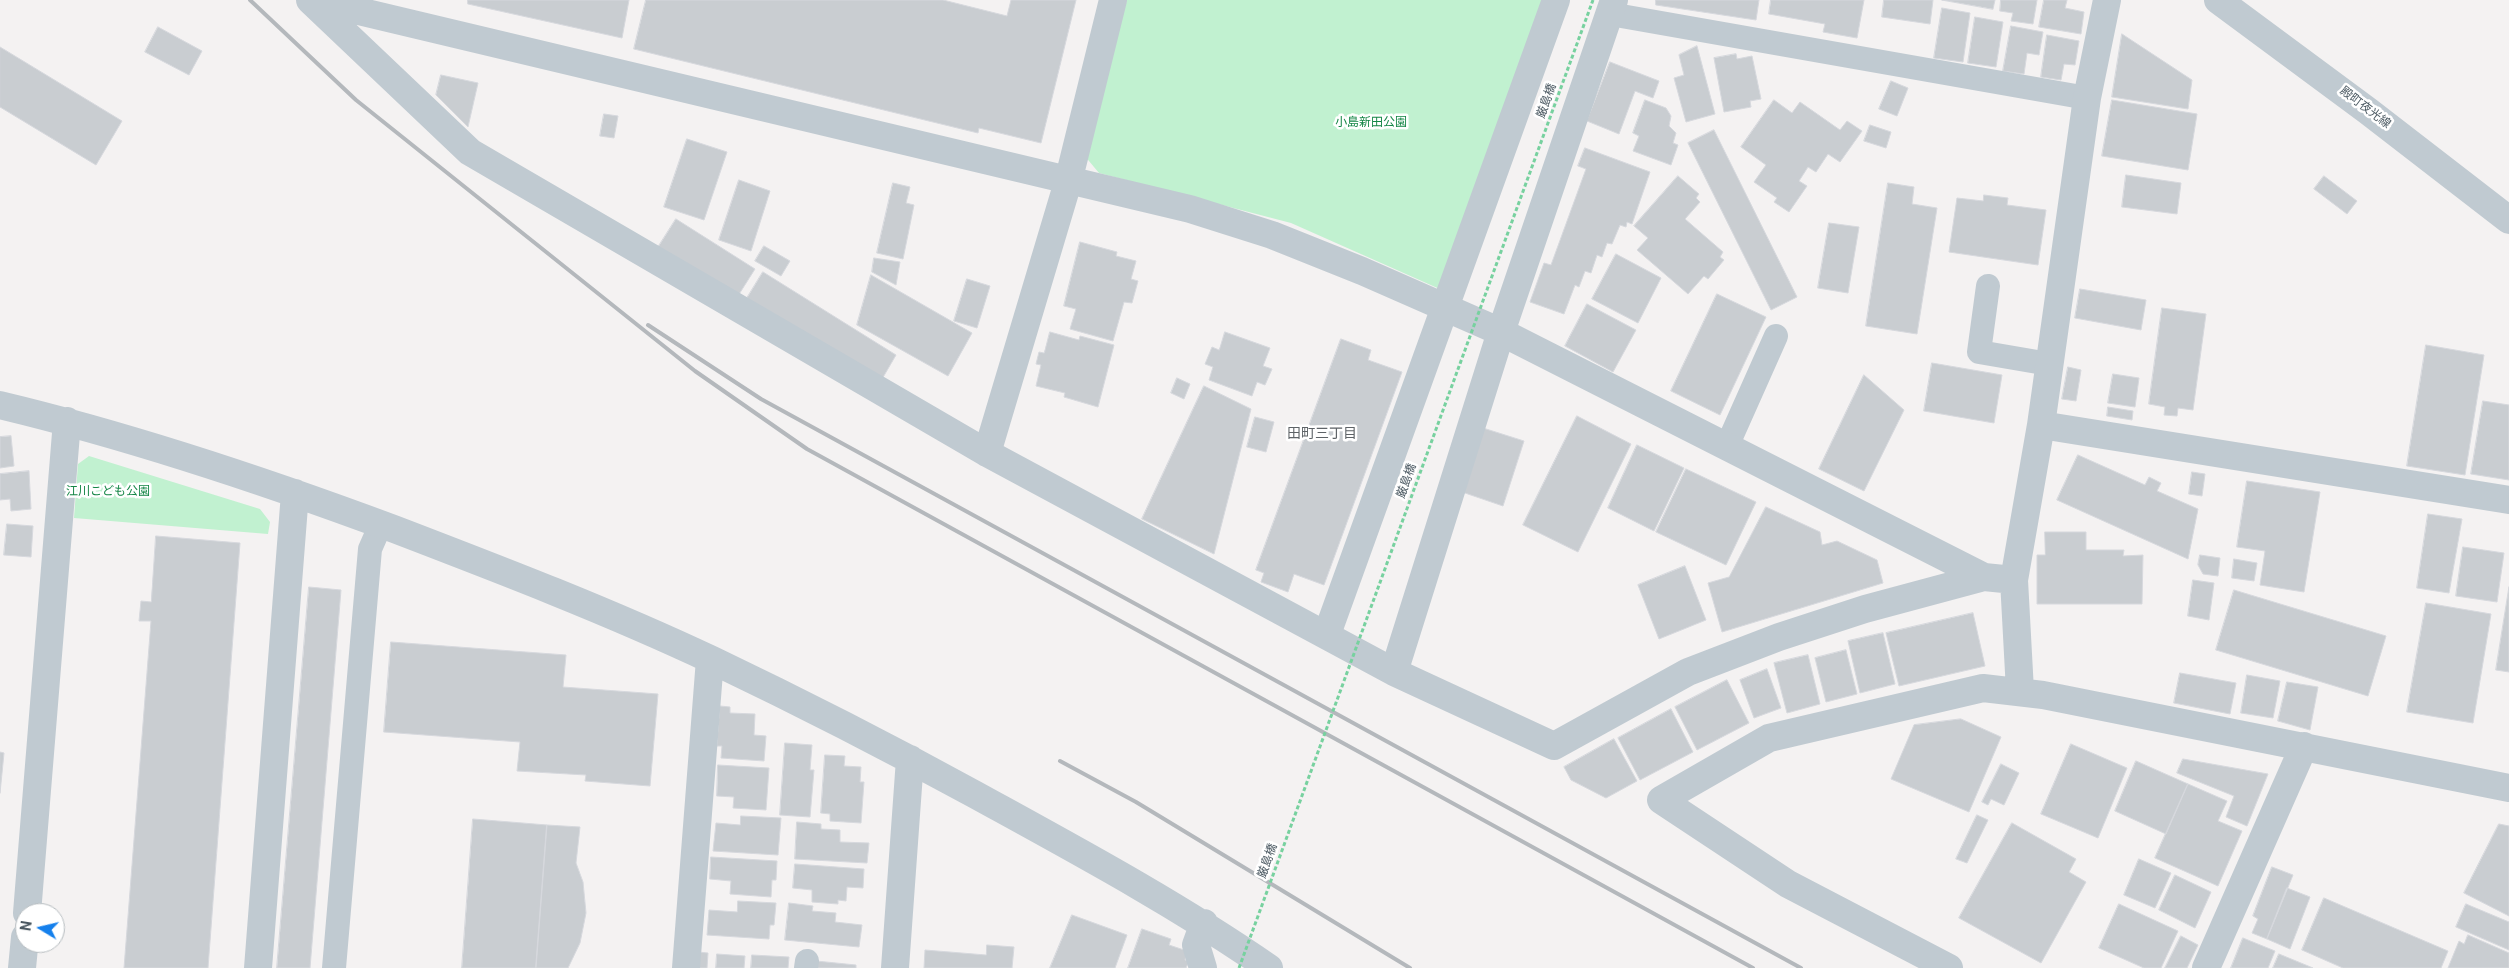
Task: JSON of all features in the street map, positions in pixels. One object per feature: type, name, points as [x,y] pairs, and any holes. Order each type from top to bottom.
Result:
[{"type":"street","points":[[311,0],[1068,182],[1190,209],[1272,235],[1446,307],[1501,332],[1984,577],[2014,580]]},
{"type":"street","points":[[311,0],[470,152],[987,453],[1327,634],[1394,672],[1554,746],[1688,672],[1808,628],[1984,577]]},
{"type":"street","points":[[987,453],[1068,182],[1113,0]]},
{"type":"street","points":[[1327,634],[1556,0]]},
{"type":"street","points":[[2020,691],[2014,580],[2041,425],[2087,98],[2107,0]]},
{"type":"street","name":"殿町夜光線","points":[[2218,0],[2368,111],[2509,220]]},
{"type":"street","points":[[1394,672],[1605,5]]},
{"type":"street","points":[[0,405],[67,421],[295,493],[500,569],[710,659],[910,759],[1070,846],[1204,923],[1269,968]]},
{"type":"street","points":[[28,903],[67,421]]},
{"type":"street","points":[[2041,425],[2509,500]]},
{"type":"street","points":[[258,968],[295,493]]},
{"type":"street","points":[[686,968],[710,659]]},
{"type":"street","points":[[1949,968],[1788,884],[1661,800],[1769,738],[1983,688],[2020,691],[2509,788]]},
{"type":"street","points":[[2206,968],[2304,746]]},
{"type":"street","points":[[895,968],[910,759]]},
{"type":"street","points":[[1204,923],[1196,945],[1204,968]]},
{"type":"street","points":[[22,968],[23,953]]},
{"type":"lane","points":[[1605,5],[2087,98]]},
{"type":"lane","points":[[1988,286],[1978,352],[2049,364]]},
{"type":"lane","points":[[1728,446],[1776,336]]},
{"type":"lane","points":[[334,968],[370,549],[380,524]]},
{"type":"path","name":"厳島橋","points":[[1239,968],[1605,5]]},
{"type":"green space","name":"小島新田公園","points":[[1127,0],[1545,0],[1442,290],[1291,223],[1099,173],[1084,155]]},
{"type":"green space","name":"江川こども公園","points":[[89,456],[260,509],[270,522],[268,534],[74,518],[78,464]]},
{"type":"building","points":[[468,0],[629,0],[622,38],[468,4]]},
{"type":"building","points":[[646,0],[943,0],[1007,16],[1011,0],[1076,0],[1041,143],[979,128],[978,133],[634,49]]},
{"type":"building","points":[[1656,0],[1759,0],[1756,20],[1656,5]]},
{"type":"building","points":[[1771,0],[1864,0],[1857,38],[1823,32],[1825,24],[1769,14]]},
{"type":"building","points":[[1884,0],[1933,0],[1930,24],[1882,17]]},
{"type":"building","points":[[1942,0],[1995,0],[1993,9]]},
{"type":"building","points":[[2001,0],[2037,0],[2033,24],[2011,21],[2013,13],[2000,11]]},
{"type":"building","points":[[2044,0],[2067,0],[2065,8],[2084,12],[2081,34],[2039,27]]},
{"type":"building","points":[[1942,8],[1970,13],[1963,62],[1934,58]]},
{"type":"building","points":[[1975,17],[2003,22],[1996,67],[1968,63]]},
{"type":"building","points":[[2011,26],[2043,32],[2039,55],[2027,53],[2024,74],[2003,71]]},
{"type":"building","points":[[158,27],[202,51],[189,75],[145,52]]},
{"type":"building","points":[[2122,34],[2192,80],[2188,109],[2112,97]]},
{"type":"building","points":[[2047,35],[2079,41],[2075,65],[2064,64],[2061,80],[2041,77]]},
{"type":"building","points":[[1697,46],[1715,114],[1686,122],[1674,78],[1684,75],[1679,55]]},
{"type":"building","points":[[0,47],[122,121],[96,165],[0,107]]},
{"type":"building","points":[[1736,54],[1737,59],[1752,56],[1761,99],[1750,101],[1751,107],[1724,112],[1714,58]]},
{"type":"building","points":[[1610,62],[1659,81],[1653,98],[1635,91],[1619,134],[1587,121]]},
{"type":"building","points":[[441,75],[478,83],[468,127],[436,95]]},
{"type":"building","points":[[1891,81],[1908,88],[1897,116],[1879,109]]},
{"type":"building","points":[[1645,100],[1666,108],[1671,116],[1669,126],[1676,133],[1673,143],[1678,145],[1671,165],[1633,151],[1639,136],[1633,133]]},
{"type":"building","points":[[1774,100],[1792,113],[1800,102],[1840,130],[1847,121],[1862,131],[1840,162],[1828,154],[1816,172],[1808,167],[1799,181],[1807,186],[1789,212],[1774,202],[1777,198],[1754,182],[1766,165],[1741,147]]},
{"type":"building","points":[[2112,100],[2197,114],[2188,170],[2102,156]]},
{"type":"building","points":[[604,114],[618,116],[614,138],[600,136]]},
{"type":"building","points":[[1870,125],[1891,132],[1886,148],[1864,141]]},
{"type":"building","points":[[1714,130],[1797,297],[1771,310],[1688,143]]},
{"type":"building","points":[[687,139],[727,152],[704,220],[664,207]]},
{"type":"building","points":[[1585,148],[1650,172],[1632,224],[1627,222],[1626,227],[1620,225],[1612,244],[1607,243],[1602,257],[1597,255],[1591,273],[1585,271],[1579,287],[1575,285],[1564,314],[1530,302],[1544,263],[1551,265],[1586,169],[1578,166]]},
{"type":"building","points":[[2126,175],[2181,183],[2177,214],[2122,207]]},
{"type":"building","points":[[1678,176],[1699,194],[1696,198],[1700,202],[1685,219],[1723,252],[1720,257],[1724,260],[1708,279],[1704,276],[1688,294],[1637,250],[1648,238],[1634,226]]},
{"type":"building","points":[[2324,176],[2357,201],[2347,214],[2314,189]]},
{"type":"building","points":[[739,180],[770,191],[751,251],[719,240]]},
{"type":"building","points":[[893,183],[910,187],[906,203],[914,205],[903,259],[877,253]]},
{"type":"building","points":[[1888,183],[1914,187],[1912,204],[1937,208],[1917,334],[1866,326]]},
{"type":"building","points":[[1984,195],[2008,198],[2007,205],[2046,210],[2038,265],[1949,252],[1957,198],[1983,201]]},
{"type":"building","points":[[676,219],[755,269],[736,299],[657,249]]},
{"type":"building","points":[[1829,223],[1859,227],[1848,293],[1818,288]]},
{"type":"building","points":[[1080,242],[1117,252],[1116,256],[1136,261],[1131,279],[1138,281],[1132,303],[1124,302],[1113,341],[1070,329],[1076,309],[1064,306]]},
{"type":"building","points":[[764,246],[790,261],[781,276],[755,261]]},
{"type":"building","points":[[1616,254],[1661,278],[1638,323],[1592,299]]},
{"type":"building","points":[[874,258],[900,262],[896,285],[872,272]]},
{"type":"building","points":[[763,272],[896,355],[878,386],[744,303]]},
{"type":"building","points":[[871,275],[972,333],[948,376],[857,325]]},
{"type":"building","points":[[967,279],[990,286],[977,328],[954,321]]},
{"type":"building","points":[[2080,289],[2146,300],[2141,330],[2075,318]]},
{"type":"building","points":[[1717,294],[1766,317],[1720,415],[1671,391]]},
{"type":"building","points":[[1587,304],[1636,330],[1613,372],[1565,346]]},
{"type":"building","points":[[2162,308],[2206,314],[2193,410],[2178,408],[2177,416],[2164,415],[2165,407],[2149,404]]},
{"type":"building","points":[[1050,332],[1079,340],[1080,336],[1114,345],[1098,407],[1064,397],[1065,393],[1036,386],[1041,365],[1036,364],[1039,352],[1044,353]]},
{"type":"building","points":[[1225,332],[1270,348],[1263,366],[1272,369],[1265,385],[1257,382],[1252,396],[1209,380],[1213,367],[1205,364],[1212,347],[1219,350]]},
{"type":"building","points":[[1341,339],[1371,350],[1368,360],[1402,372],[1324,585],[1294,574],[1288,592],[1261,582],[1264,573],[1256,570]]},
{"type":"building","points":[[2426,345],[2484,355],[2465,475],[2407,466]]},
{"type":"building","points":[[1932,363],[2002,375],[1994,423],[1924,411]]},
{"type":"building","points":[[2068,367],[2081,370],[2076,401],[2062,399]]},
{"type":"building","points":[[2113,374],[2139,378],[2135,407],[2108,403]]},
{"type":"building","points":[[1864,375],[1904,410],[1864,491],[1819,469]]},
{"type":"building","points":[[1177,378],[1190,384],[1184,399],[1171,393]]},
{"type":"building","points":[[1204,386],[1251,409],[1214,554],[1142,519]]},
{"type":"building","points":[[2483,401],[2509,405],[2509,480],[2471,474]]},
{"type":"building","points":[[2108,407],[2133,411],[2132,420],[2107,416]]},
{"type":"building","points":[[1577,416],[1631,444],[1578,552],[1523,525]]},
{"type":"building","points":[[1255,417],[1274,422],[1266,452],[1247,447]]},
{"type":"building","points":[[1483,428],[1524,441],[1503,506],[1462,492]]},
{"type":"building","points":[[11,436],[14,466],[0,468],[0,437]]},
{"type":"building","points":[[1637,445],[1684,468],[1654,531],[1608,508]]},
{"type":"building","points":[[2078,455],[2145,485],[2149,477],[2161,483],[2157,491],[2198,509],[2188,559],[2057,500]]},
{"type":"building","points":[[1686,469],[1756,502],[1726,565],[1656,532]]},
{"type":"building","points":[[29,471],[31,509],[11,511],[10,499],[0,500],[0,474]]},
{"type":"building","points":[[2192,472],[2205,474],[2202,496],[2189,494]]},
{"type":"building","points":[[2247,481],[2320,492],[2304,592],[2260,585],[2265,551],[2237,547]]},
{"type":"building","points":[[1766,507],[1820,532],[1822,545],[1837,541],[1877,560],[1883,583],[1722,632],[1708,583],[1729,577]]},
{"type":"building","points":[[2428,514],[2462,519],[2449,593],[2417,588]]},
{"type":"building","points":[[7,524],[33,526],[31,557],[4,555]]},
{"type":"building","points":[[2045,532],[2086,532],[2086,550],[2124,550],[2123,556],[2143,555],[2142,604],[2037,604],[2037,555],[2045,555]]},
{"type":"building","points":[[156,536],[240,543],[208,968],[124,968],[151,621],[139,621],[141,601],[151,602]]},
{"type":"building","points":[[2463,547],[2504,553],[2497,602],[2456,596]]},
{"type":"building","points":[[2200,555],[2220,558],[2218,576],[2203,574],[2198,565]]},
{"type":"building","points":[[2234,559],[2257,563],[2254,581],[2232,578]]},
{"type":"building","points":[[1685,566],[1706,620],[1659,639],[1638,585]]},
{"type":"building","points":[[2193,580],[2214,583],[2209,620],[2188,616]]},
{"type":"building","points":[[309,587],[341,590],[310,968],[277,968]]},
{"type":"building","points":[[2509,587],[2509,672],[2496,670]]},
{"type":"building","points":[[2234,590],[2386,636],[2368,696],[2216,650]]},
{"type":"building","points":[[2426,603],[2491,614],[2473,723],[2407,712]]},
{"type":"building","points":[[1973,613],[1985,666],[1899,686],[1886,633]]},
{"type":"building","points":[[1883,633],[1895,684],[1860,693],[1848,641]]},
{"type":"building","points":[[391,642],[566,655],[563,687],[658,694],[650,786],[585,781],[586,775],[517,771],[520,742],[384,732]]},
{"type":"building","points":[[1846,650],[1857,694],[1826,702],[1815,658]]},
{"type":"building","points":[[1808,655],[1820,704],[1787,713],[1774,663]]},
{"type":"building","points":[[1767,669],[1781,708],[1754,718],[1740,680]]},
{"type":"building","points":[[2180,673],[2236,683],[2230,714],[2174,703]]},
{"type":"building","points":[[2247,675],[2280,681],[2273,718],[2241,713]]},
{"type":"building","points":[[1727,680],[1749,723],[1697,750],[1675,707]]},
{"type":"building","points":[[2287,682],[2318,687],[2310,730],[2278,721]]},
{"type":"building","points":[[720,706],[730,707],[730,713],[755,714],[754,735],[766,736],[764,761],[721,758],[722,746],[717,746]]},
{"type":"building","points":[[1671,709],[1693,752],[1640,780],[1618,738]]},
{"type":"building","points":[[1961,719],[2001,737],[1969,812],[1891,779],[1914,725]]},
{"type":"building","points":[[1614,739],[1637,781],[1606,798],[1571,780],[1564,767]]},
{"type":"building","points":[[785,743],[812,745],[810,770],[814,770],[810,817],[780,815]]},
{"type":"building","points":[[2071,744],[2127,768],[2098,838],[2041,814]]},
{"type":"building","points":[[0,752],[4,753],[0,793]]},
{"type":"building","points":[[825,755],[845,756],[844,766],[861,767],[860,782],[864,782],[861,823],[830,821],[830,814],[821,813]]},
{"type":"building","points":[[2183,759],[2268,774],[2247,826],[2226,817],[2234,796],[2177,773]]},
{"type":"building","points":[[2136,761],[2188,784],[2166,834],[2115,811]]},
{"type":"building","points":[[2001,764],[2019,773],[2004,805],[1991,799],[1988,805],[1982,802]]},
{"type":"building","points":[[718,765],[769,768],[766,810],[733,808],[734,797],[717,796]]},
{"type":"building","points":[[2188,784],[2227,801],[2218,821],[2242,831],[2218,886],[2155,858]]},
{"type":"building","points":[[1977,815],[1988,820],[1967,863],[1956,859]]},
{"type":"building","points":[[741,816],[781,818],[778,855],[713,851],[716,823],[740,825]]},
{"type":"building","points":[[473,819],[547,825],[536,968],[462,968]]},
{"type":"building","points":[[797,822],[821,824],[821,829],[840,830],[840,842],[869,843],[867,863],[795,859]]},
{"type":"building","points":[[2012,823],[2076,859],[2069,872],[2086,882],[2041,963],[1959,918]]},
{"type":"building","points":[[2499,824],[2509,826],[2509,916],[2464,893]]},
{"type":"building","points":[[547,825],[580,827],[576,863],[583,882],[586,913],[580,943],[568,968],[536,968]]},
{"type":"building","points":[[711,857],[777,861],[776,880],[772,880],[771,897],[730,894],[731,881],[710,879]]},
{"type":"building","points":[[2139,859],[2171,873],[2155,908],[2124,895]]},
{"type":"building","points":[[795,864],[864,869],[863,888],[847,887],[846,901],[838,900],[838,904],[812,902],[812,890],[793,888]]},
{"type":"building","points":[[2272,867],[2293,875],[2267,939],[2252,933],[2258,919],[2253,916]]},
{"type":"building","points":[[2175,875],[2211,892],[2195,928],[2159,910]]},
{"type":"building","points":[[2287,888],[2310,897],[2290,949],[2267,939]]},
{"type":"building","points":[[2324,898],[2448,951],[2441,968],[2343,968],[2302,950]]},
{"type":"building","points":[[738,901],[776,903],[774,925],[770,925],[769,939],[707,935],[709,910],[737,912]]},
{"type":"building","points":[[789,903],[813,906],[812,911],[836,913],[835,922],[862,925],[859,947],[785,940]]},
{"type":"building","points":[[2119,904],[2178,931],[2161,968],[2144,968],[2099,948]]},
{"type":"building","points":[[2466,904],[2509,922],[2509,950],[2456,927]]},
{"type":"building","points":[[1072,915],[1127,935],[1115,968],[1050,968]]},
{"type":"building","points":[[1142,929],[1171,939],[1169,945],[1187,951],[1185,960],[1189,961],[1186,968],[1128,968]]},
{"type":"building","points":[[2468,935],[2509,953],[2509,968],[2448,968],[2459,941],[2464,944]]},
{"type":"building","points":[[2181,936],[2198,945],[2187,968],[2165,968]]},
{"type":"building","points":[[2243,938],[2275,951],[2268,968],[2231,968]]},
{"type":"building","points":[[987,945],[1014,947],[1012,968],[924,968],[925,950],[986,955]]},
{"type":"building","points":[[698,952],[708,953],[707,968],[697,968]]},
{"type":"building","points":[[717,954],[745,956],[744,968],[716,968]]},
{"type":"building","points":[[2279,954],[2313,968],[2273,968]]},
{"type":"building","points":[[752,955],[789,957],[788,968],[751,968]]},
{"type":"building","points":[[816,961],[856,965],[856,968],[815,968]]},
{"type":"railway","points":[[250,0],[356,100],[695,371],[807,449],[1753,968]]},
{"type":"railway","points":[[648,325],[761,399],[1801,968]]},
{"type":"railway","points":[[1060,761],[1136,802],[1410,968]]},
{"type":"district","name":"田町三丁目","points":[[1322,434]]}]
